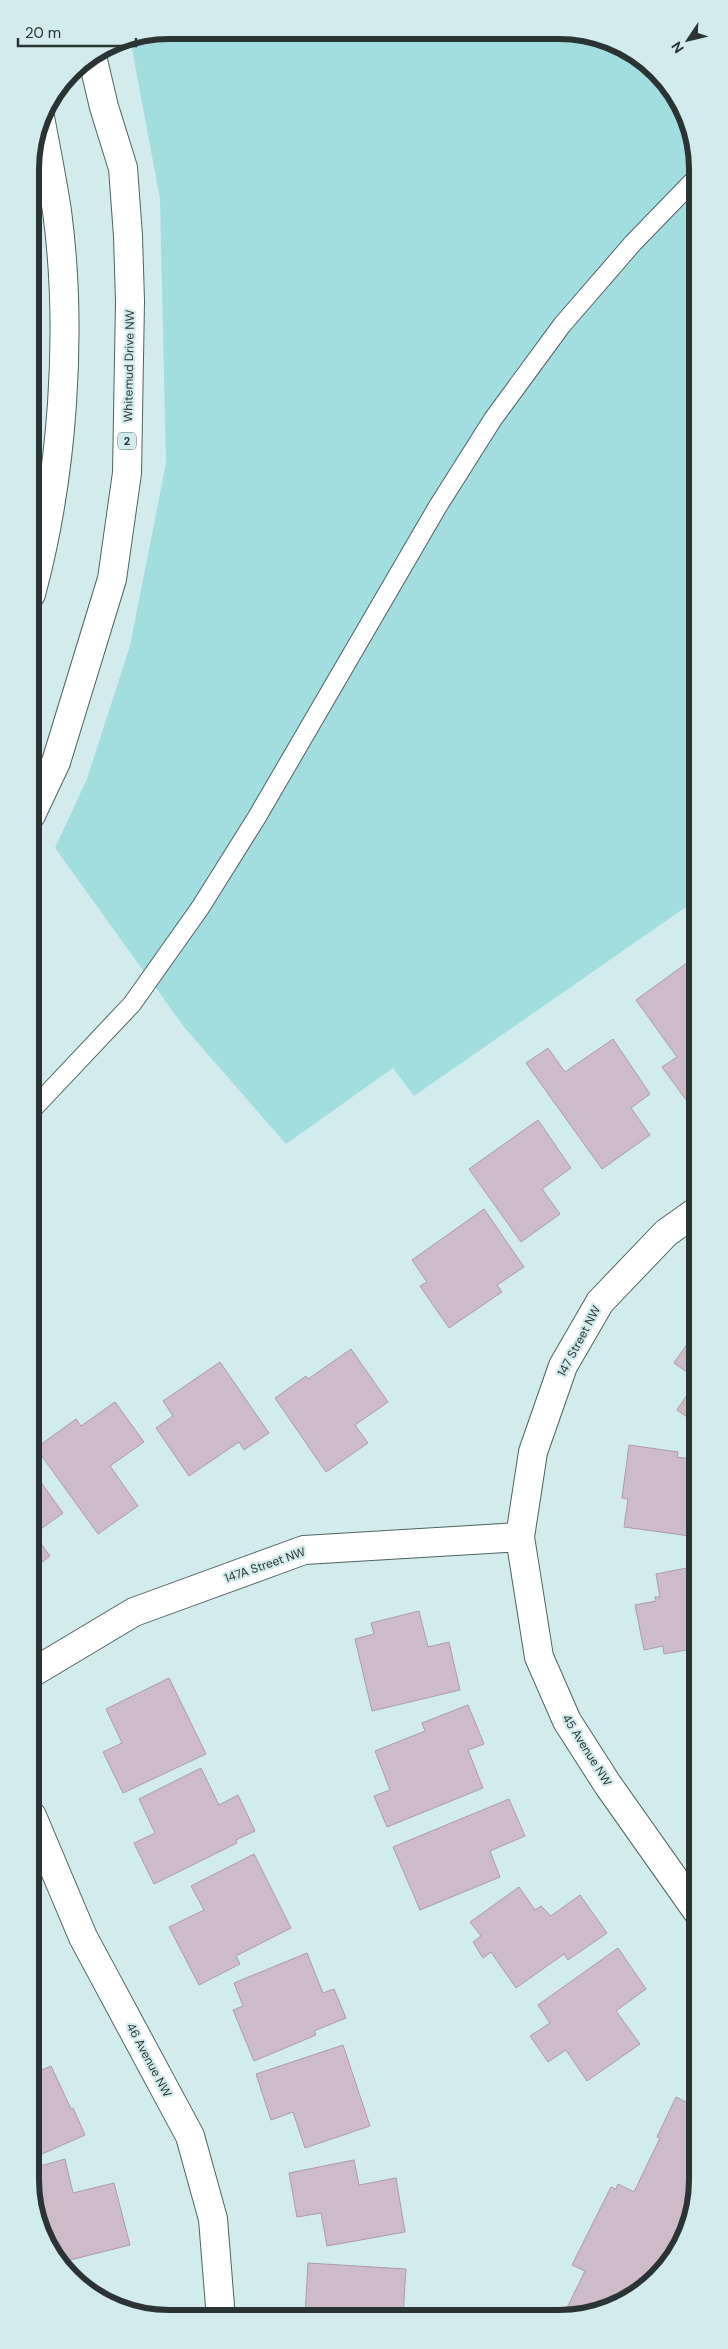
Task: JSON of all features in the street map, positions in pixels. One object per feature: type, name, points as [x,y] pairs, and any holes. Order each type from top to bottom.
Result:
[{"type":"main road","name":"Whitemud Drive NW","points":[[39,798],[56,762],[112,579],[126,473],[130,301],[124,178],[123,168],[104,107],[94,63]]},
{"type":"main road","points":[[39,556],[57,470],[63,373],[63,293],[57,211],[43,135]]},
{"type":"main road","name":"147 Street NW","points":[[520,1537],[533,1452],[563,1366],[600,1302],[666,1233],[689,1217]]},
{"type":"main road","name":"147A Street NW","points":[[39,1668],[134,1612],[304,1550],[520,1537]]},
{"type":"main road","name":"45 Avenue NW","points":[[520,1537],[539,1657],[567,1721],[608,1785],[689,1900]]},
{"type":"main road","name":"46 Avenue NW","points":[[39,1833],[83,1937],[190,2136],[214,2219],[220,2310]]},
{"type":"lane","points":[[39,1103],[132,1004],[200,908],[257,817],[438,506],[493,419],[562,325],[633,243],[689,185]]},
{"type":"shaded area","points":[[559,39],[585,41],[617,52],[651,77],[676,111],[687,143],[689,169],[689,905],[414,1096],[393,1068],[286,1144],[184,1027],[55,848],[87,779],[130,646],[166,463],[160,199],[131,44],[152,40]]},
{"type":"building","points":[[689,961],[689,1104],[662,1067],[677,1057],[636,1000]]},
{"type":"building","points":[[613,1039],[650,1094],[631,1108],[650,1135],[602,1169],[526,1063],[548,1048],[565,1072]]},
{"type":"building","points":[[538,1120],[571,1168],[542,1189],[560,1214],[521,1242],[469,1169]]},
{"type":"building","points":[[484,1209],[524,1267],[497,1285],[502,1292],[449,1328],[420,1286],[427,1282],[412,1260]]},
{"type":"building","points":[[689,1341],[689,1374],[674,1363]]},
{"type":"building","points":[[351,1349],[388,1402],[355,1425],[368,1443],[326,1472],[275,1398],[306,1376],[308,1379]]},
{"type":"building","points":[[220,1362],[269,1433],[244,1450],[239,1442],[189,1476],[156,1428],[173,1416],[163,1401]]},
{"type":"building","points":[[689,1392],[689,1418],[677,1410]]},
{"type":"building","points":[[115,1402],[144,1442],[110,1466],[138,1506],[98,1534],[39,1452],[39,1446],[76,1419],[81,1426]]},
{"type":"building","points":[[629,1445],[678,1452],[677,1457],[689,1459],[689,1536],[624,1527],[628,1499],[622,1498]]},
{"type":"building","points":[[39,1480],[63,1513],[39,1530]]},
{"type":"building","points":[[39,1541],[50,1556],[39,1565]]},
{"type":"building","points":[[689,1568],[689,1649],[664,1654],[663,1646],[644,1650],[635,1605],[656,1601],[655,1597],[660,1597],[656,1574]]},
{"type":"building","points":[[419,1611],[428,1647],[449,1642],[460,1690],[372,1711],[355,1639],[374,1634],[371,1623]]},
{"type":"building","points":[[169,1678],[206,1754],[123,1793],[103,1752],[122,1743],[106,1709]]},
{"type":"building","points":[[468,1705],[484,1744],[468,1750],[483,1788],[387,1827],[374,1796],[390,1790],[375,1751],[425,1731],[422,1723]]},
{"type":"building","points":[[201,1768],[219,1805],[238,1795],[255,1831],[236,1840],[237,1843],[154,1884],[134,1843],[155,1833],[139,1799]]},
{"type":"building","points":[[509,1799],[525,1836],[490,1851],[500,1877],[420,1910],[393,1847]]},
{"type":"building","points":[[254,1854],[291,1928],[236,1956],[240,1964],[199,1985],[169,1927],[204,1910],[191,1886]]},
{"type":"building","points":[[519,1887],[535,1910],[541,1906],[551,1916],[580,1895],[607,1933],[568,1960],[564,1954],[516,1988],[491,1952],[483,1958],[473,1942],[481,1936],[470,1922]]},
{"type":"building","points":[[618,1948],[646,1989],[616,2011],[640,2044],[587,2081],[566,2050],[548,2062],[530,2036],[550,2023],[538,2005]]},
{"type":"building","points":[[307,1953],[323,1993],[334,1989],[346,2018],[314,2031],[316,2035],[254,2061],[233,2010],[243,2006],[234,1983]]},
{"type":"building","points":[[343,2045],[370,2126],[305,2148],[293,2112],[271,2120],[256,2074]]},
{"type":"building","points":[[51,2066],[85,2135],[39,2155],[39,2071]]},
{"type":"building","points":[[676,2097],[689,2104],[689,2189],[687,2206],[676,2238],[657,2266],[645,2278],[624,2293],[593,2306],[566,2310],[585,2271],[572,2265],[611,2187],[616,2189],[618,2184],[634,2192],[660,2138],[657,2137]]},
{"type":"building","points":[[65,2159],[73,2193],[114,2183],[130,2245],[67,2261],[52,2238],[41,2206],[39,2166]]},
{"type":"building","points":[[354,2160],[359,2185],[396,2178],[405,2232],[327,2246],[321,2213],[297,2217],[289,2173]]},
{"type":"building","points":[[308,2263],[406,2269],[403,2310],[305,2310]]}]
